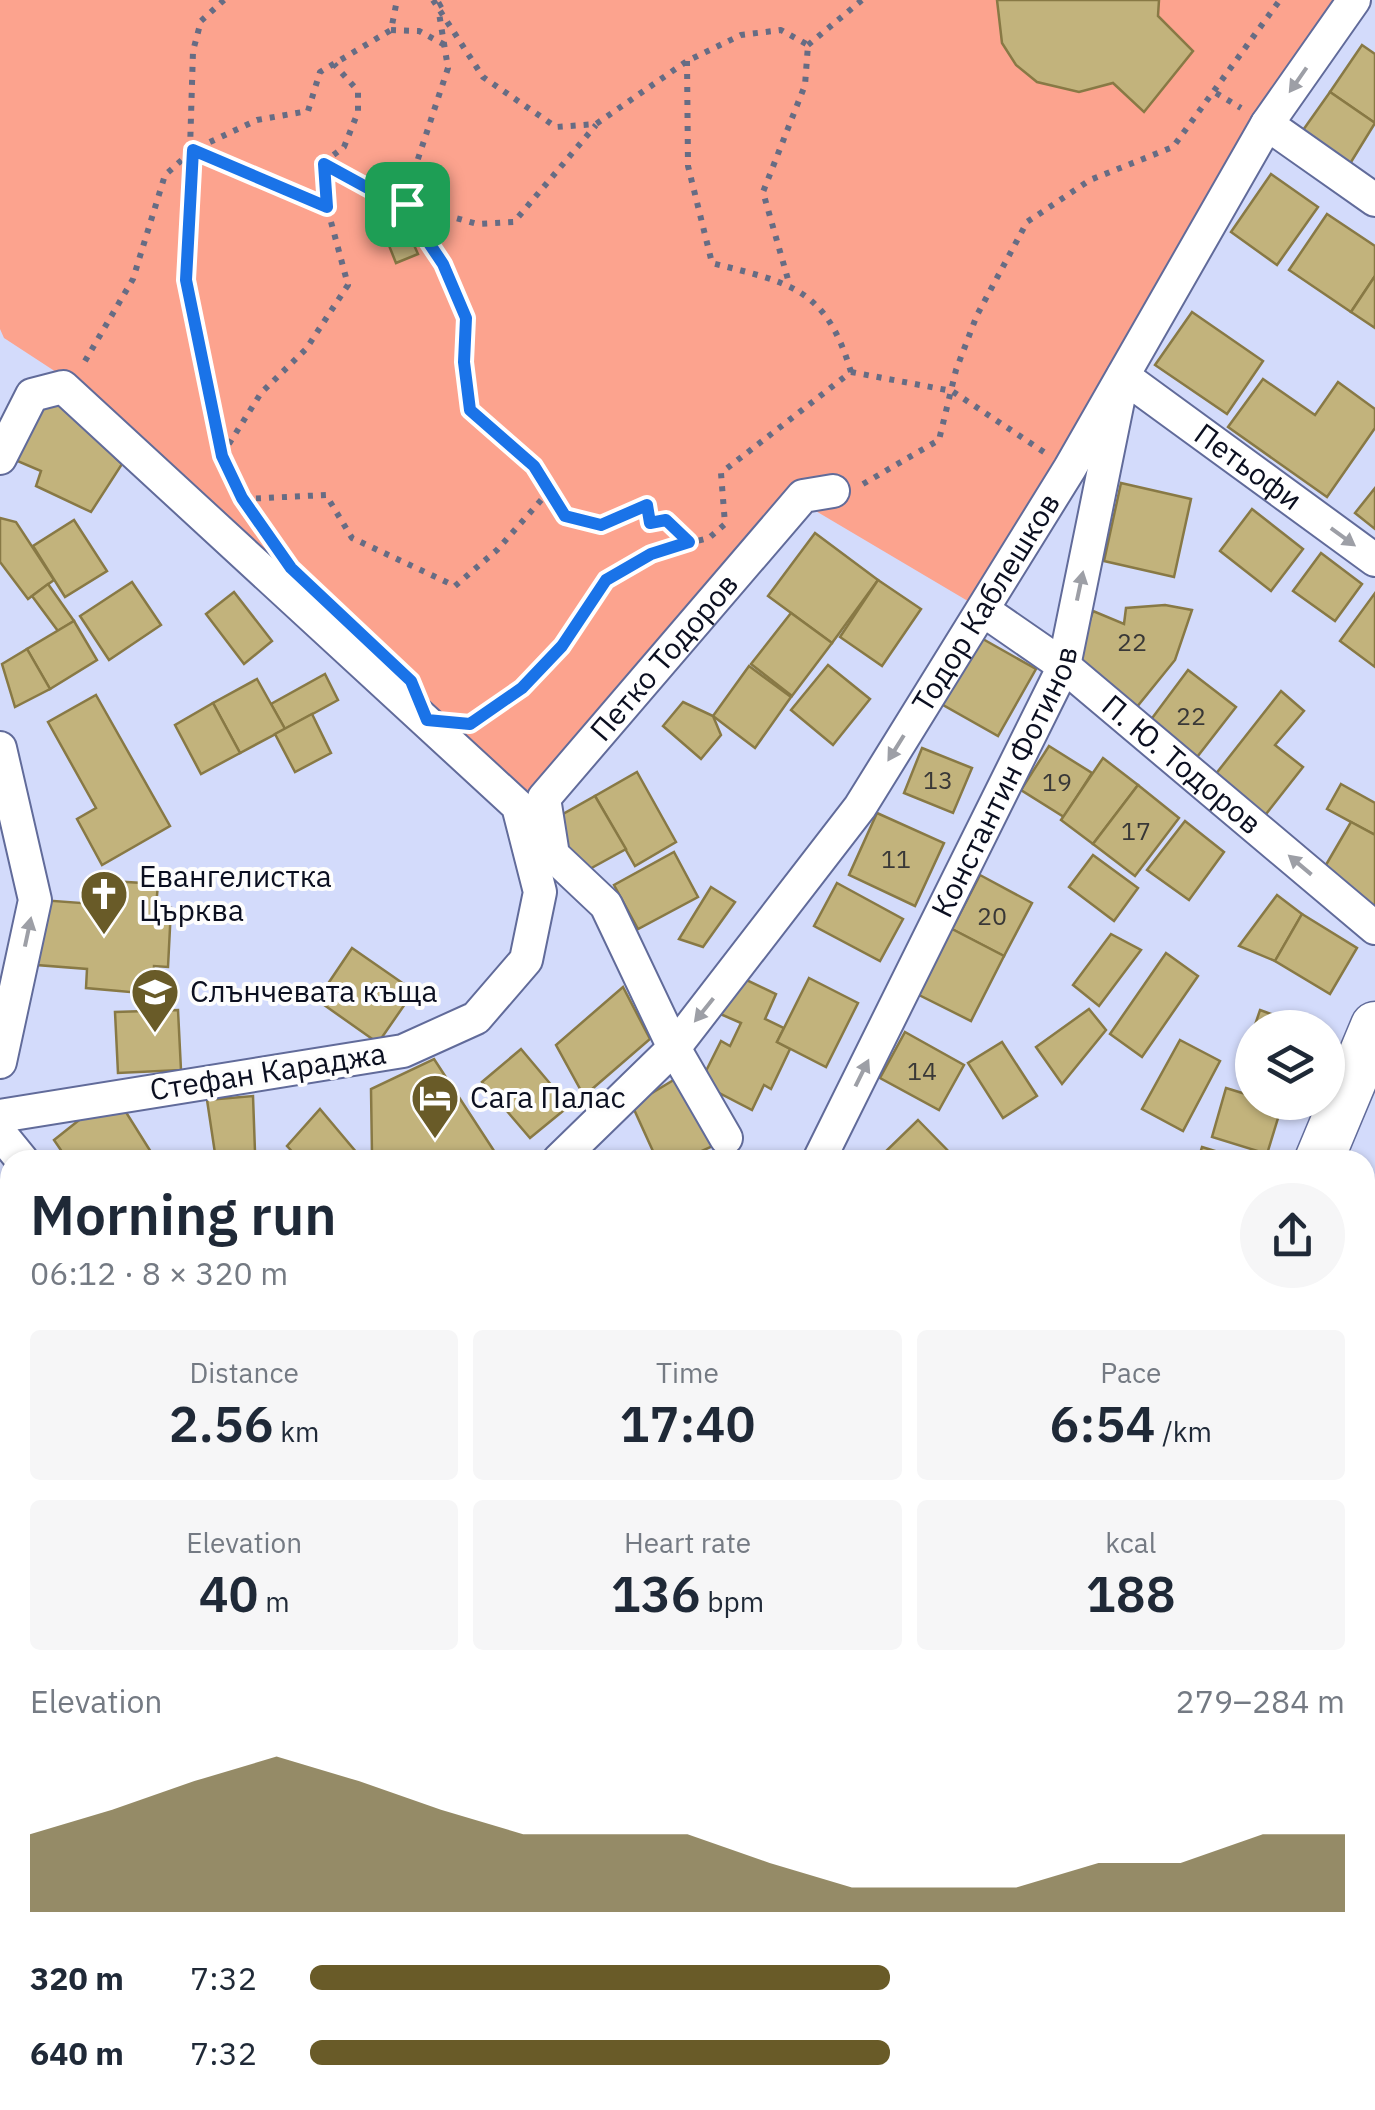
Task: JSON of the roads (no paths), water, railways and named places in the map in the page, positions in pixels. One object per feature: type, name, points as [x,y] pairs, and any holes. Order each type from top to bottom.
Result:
[{"type":"street","name":"Тодор Каблешков","points":[[570,1150],[674,1048],[860,806],[1070,468],[1267,124],[1354,0]]},
{"type":"street","points":[[1267,124],[1375,200]]},
{"type":"street","name":"Петьофи","points":[[1123,376],[1375,560]]},
{"type":"street","name":"Константин Фотинов","points":[[824,1150],[1064,666],[1123,376]]},
{"type":"street","name":"Стефан Караджа","points":[[0,458],[32,395],[63,386],[518,806],[540,892],[526,960],[476,1018],[403,1051],[0,1116]]},
{"type":"street","name":"Петко Тодоров","points":[[674,1048],[606,904],[553,854],[544,798],[803,496],[833,491]]},
{"type":"street","name":"П. Ю. Тодоров","points":[[983,610],[1064,666],[1375,928]]},
{"type":"street","points":[[0,748],[35,900],[0,1062]]},
{"type":"street","points":[[1322,1150],[1375,1026]]},
{"type":"street","points":[[674,1048],[726,1138]]},
{"type":"place","name":"Евангелистка Църква","points":[[104,936]]},
{"type":"place","name":"Слънчевата къща","points":[[155,1034]]},
{"type":"place","name":"Сага Палас","points":[[435,1140]]}]
